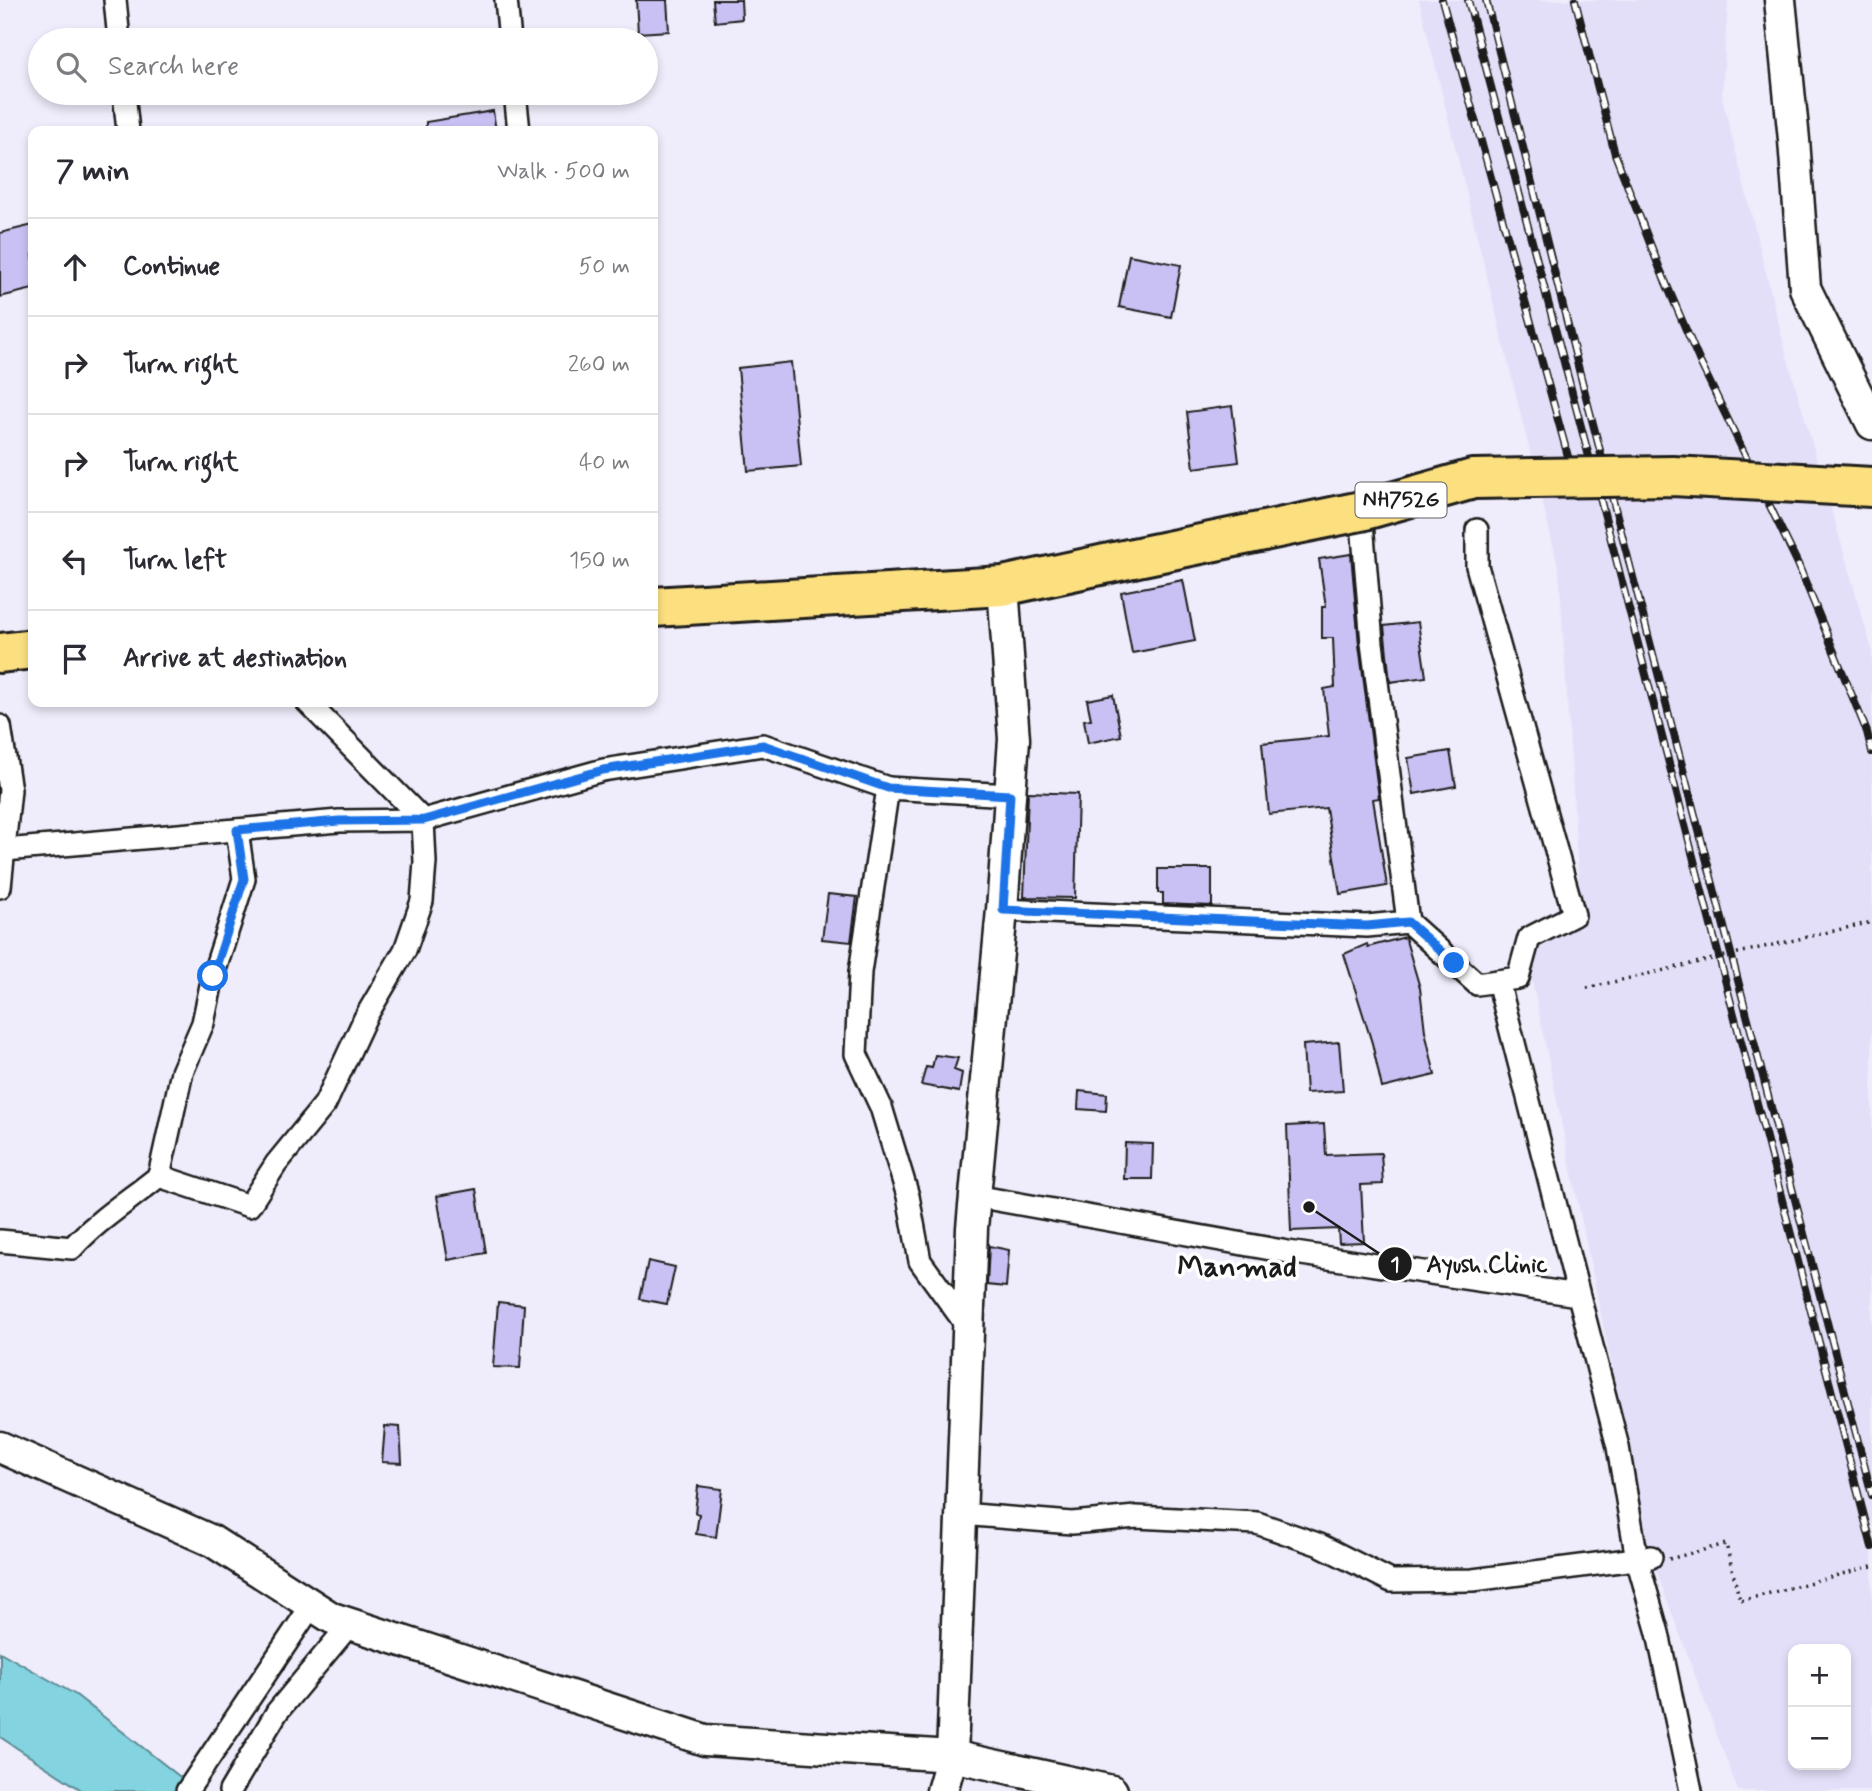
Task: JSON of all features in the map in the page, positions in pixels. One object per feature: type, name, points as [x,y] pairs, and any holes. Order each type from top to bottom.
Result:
[{"type":"highway","name":"NH752G","points":[[658,607],[1003,586],[1362,511],[1473,479],[1673,475],[1872,487]]},
{"type":"highway","points":[[0,653],[28,650]]},
{"type":"street","points":[[115,0],[118,28]]},
{"type":"street","points":[[506,0],[509,28]]},
{"type":"street","points":[[1780,0],[1805,288],[1872,424]]},
{"type":"street","points":[[125,105],[127,126]]},
{"type":"street","points":[[516,105],[518,126]]},
{"type":"street","points":[[1362,511],[1372,643],[1408,922],[1477,984],[1518,978],[1529,938],[1574,915],[1476,566],[1477,530]]},
{"type":"street","points":[[942,1791],[952,1756],[975,1196],[1003,910],[1014,739],[1003,586]]},
{"type":"street","points":[[159,1176],[249,1206],[276,1164],[325,1104],[365,1018],[405,950],[422,901],[424,820],[312,707]]},
{"type":"street","points":[[0,726],[10,790],[0,887]]},
{"type":"street","points":[[5,850],[339,821],[424,820],[603,770],[763,745],[888,788],[1010,795]]},
{"type":"street","points":[[888,788],[860,972],[856,1054],[881,1107],[908,1196],[920,1261],[968,1327]]},
{"type":"street","points":[[0,1241],[72,1248],[88,1229],[118,1210],[159,1176],[182,1072],[203,1023],[213,976],[244,879],[237,830]]},
{"type":"street","points":[[1003,910],[1367,926],[1408,922]]},
{"type":"street","points":[[1499,981],[1578,1295],[1651,1559],[1658,1633],[1691,1791]]},
{"type":"street","points":[[975,1196],[1288,1252],[1578,1295]]},
{"type":"street","points":[[0,1447],[212,1541],[332,1618],[705,1740],[952,1756],[1111,1791]]},
{"type":"street","points":[[961,1514],[1072,1523],[1136,1517],[1257,1523],[1320,1545],[1391,1581],[1473,1580],[1651,1559]]},
{"type":"street","points":[[187,1791],[312,1605]]},
{"type":"street","points":[[234,1783],[277,1712],[350,1624]]},
{"type":"path","points":[[1587,988],[1872,922]]},
{"type":"path","points":[[1651,1559],[1726,1544],[1740,1601],[1872,1566]]},
{"type":"shaded area","points":[[1419,0],[1728,0],[1722,97],[1786,353],[1872,650],[1872,1791],[1738,1791],[1651,1557],[1526,951],[1581,922],[1559,570]]},
{"type":"water","points":[[0,1652],[76,1695],[198,1791],[83,1791],[0,1737]]},
{"type":"building","points":[[636,0],[667,0],[669,31],[638,28]]},
{"type":"building","points":[[713,0],[741,0],[742,19],[715,22]]},
{"type":"building","points":[[493,111],[495,126],[426,126],[426,122]]},
{"type":"building","points":[[28,226],[28,290],[0,297],[0,233]]},
{"type":"building","points":[[1129,255],[1181,265],[1171,317],[1119,307]]},
{"type":"building","points":[[791,362],[801,466],[748,471],[738,368]]},
{"type":"building","points":[[1232,406],[1239,462],[1194,468],[1187,412]]},
{"type":"building","points":[[1351,554],[1359,645],[1379,798],[1373,799],[1387,886],[1340,894],[1326,808],[1269,814],[1262,743],[1329,736],[1324,689],[1335,687],[1333,638],[1322,638],[1322,607],[1326,607],[1319,559]]},
{"type":"building","points":[[1183,580],[1195,641],[1132,653],[1121,592]]},
{"type":"building","points":[[1418,622],[1426,677],[1390,682],[1384,626]]},
{"type":"building","points":[[1113,695],[1121,736],[1088,743],[1084,720],[1091,719],[1087,700]]},
{"type":"building","points":[[1450,751],[1456,786],[1414,794],[1408,758]]},
{"type":"building","points":[[1028,792],[1078,794],[1075,898],[1024,897]]},
{"type":"building","points":[[1158,869],[1212,869],[1212,906],[1163,904],[1163,893],[1158,893]]},
{"type":"building","points":[[828,894],[857,897],[851,942],[822,939]]},
{"type":"building","points":[[1405,937],[1420,988],[1425,1031],[1435,1075],[1382,1088],[1372,1043],[1344,954],[1367,944],[1368,947]]},
{"type":"building","points":[[1339,1042],[1343,1091],[1306,1093],[1303,1045]]},
{"type":"building","points":[[935,1055],[958,1058],[954,1070],[962,1073],[959,1092],[921,1085],[926,1067],[932,1068]]},
{"type":"building","points":[[1079,1091],[1107,1094],[1106,1111],[1078,1109]]},
{"type":"building","points":[[1324,1124],[1326,1155],[1381,1153],[1383,1184],[1361,1185],[1364,1242],[1339,1243],[1338,1229],[1291,1231],[1287,1126]]},
{"type":"building","points":[[1125,1143],[1153,1144],[1152,1179],[1124,1179]]},
{"type":"building","points":[[476,1189],[486,1253],[448,1260],[437,1196]]},
{"type":"building","points":[[989,1246],[1009,1250],[1006,1287],[987,1285]]},
{"type":"building","points":[[648,1261],[675,1267],[667,1304],[640,1299]]},
{"type":"building","points":[[498,1302],[524,1305],[520,1368],[493,1367]]},
{"type":"building","points":[[385,1426],[400,1427],[402,1463],[382,1462]]},
{"type":"building","points":[[698,1486],[722,1489],[716,1537],[696,1534],[699,1514],[695,1513]]},
{"type":"railway","points":[[1442,0],[1569,460]]},
{"type":"railway","points":[[1468,0],[1872,1547]]},
{"type":"railway","points":[[1486,0],[1578,366],[1872,1495]]},
{"type":"railway","points":[[1575,0],[1615,154],[1660,269],[1699,360],[1798,564],[1867,732],[1872,752]]},
{"type":"place","name":"Ayush Clinic","points":[[1309,1207]]},
{"type":"district","name":"Manmad","points":[[1237,1267]]},
{"type":"route","points":[[213,976],[244,879],[237,830],[339,821],[424,820],[603,770],[763,745],[888,788],[1010,795],[1003,910],[1367,926],[1408,922],[1454,963]]}]
